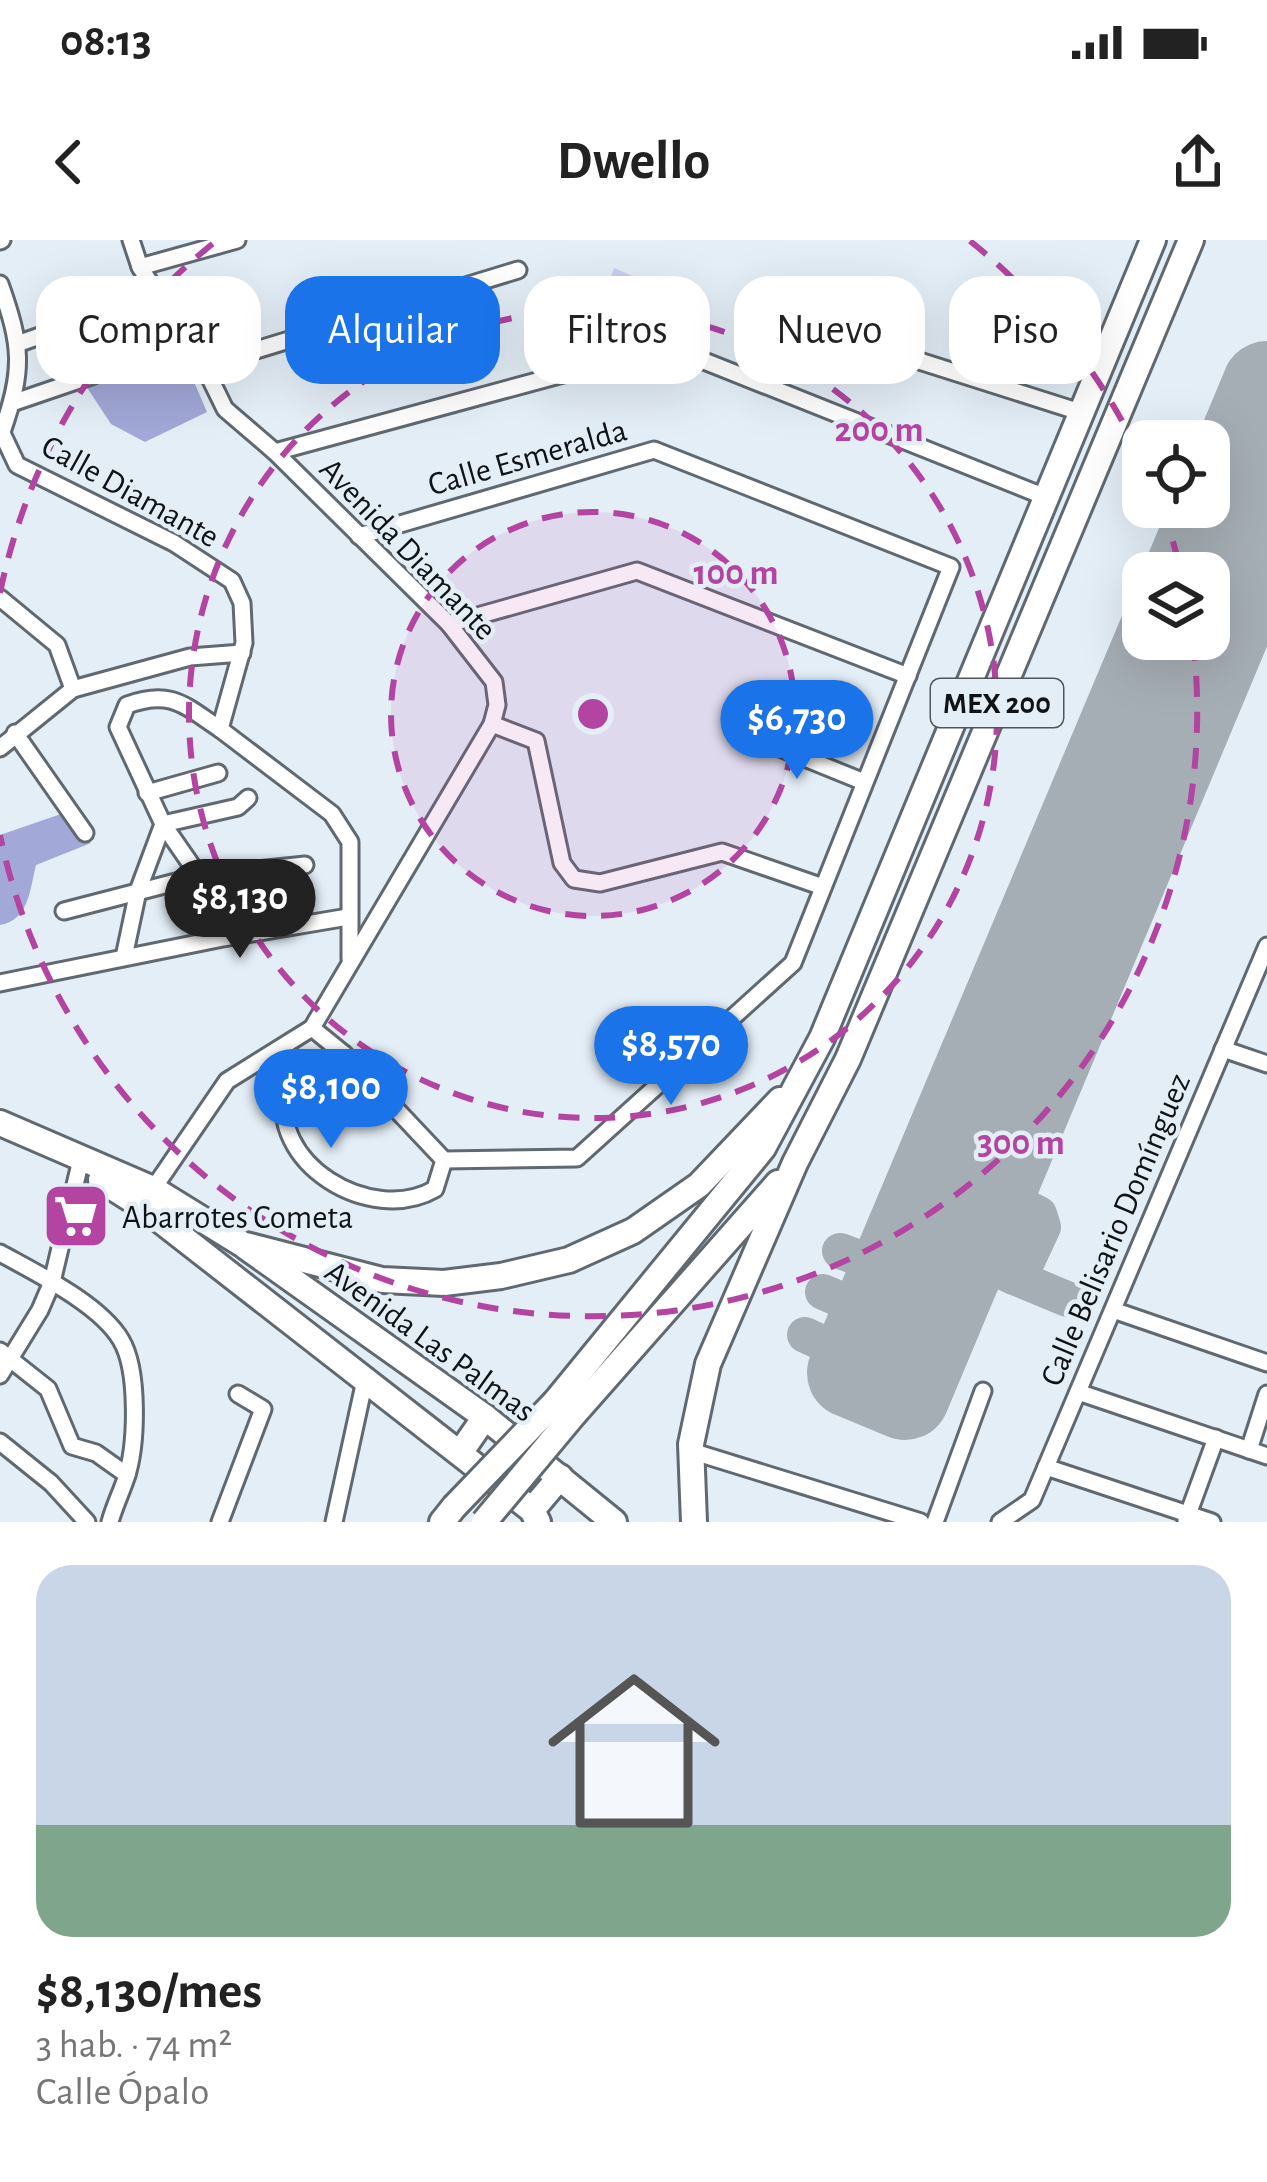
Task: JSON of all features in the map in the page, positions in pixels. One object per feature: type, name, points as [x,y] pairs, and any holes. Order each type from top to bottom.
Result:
[{"type":"main road","name":"MEX 200","points":[[448,1514],[565,1408],[763,1148],[835,1011],[1154,240]]},
{"type":"main road","name":"MEX 200","points":[[694,1522],[691,1451],[708,1364],[795,1163],[848,1059],[1191,240]]},
{"type":"main road","points":[[1125,310],[1156,323]]},
{"type":"main road","name":"MEX 200","points":[[242,1244],[382,1280],[445,1283],[569,1260],[633,1231],[699,1184],[799,1079]]},
{"type":"main road","name":"Avenida Las Palmas","points":[[0,1123],[242,1244],[484,1417],[614,1522]]},
{"type":"main road","points":[[484,1522],[565,1408],[795,1163]]},
{"type":"main road","name":"Avenida Las Palmas","points":[[148,1197],[538,1518]]},
{"type":"main road","points":[[460,1454],[484,1417]]},
{"type":"main road","points":[[538,1518],[560,1477]]},
{"type":"street","name":"Avenida Diamante","points":[[130,240],[146,276]]},
{"type":"street","points":[[140,267],[237,240]]},
{"type":"street","points":[[261,349],[518,270]]},
{"type":"street","points":[[0,284],[20,371],[0,377]]},
{"type":"street","points":[[17,344],[36,337]]},
{"type":"street","points":[[710,363],[1048,498]]},
{"type":"street","points":[[925,363],[1083,413]]},
{"type":"street","name":"Calle Diamante","points":[[20,371],[1,430],[17,466],[174,543],[232,581],[242,603],[242,653],[220,729]]},
{"type":"street","points":[[12,403],[70,384]]},
{"type":"street","name":"Avenida Diamante","points":[[213,384],[225,409],[275,452],[448,624],[494,682],[492,724]]},
{"type":"street","points":[[275,452],[526,384]]},
{"type":"street","name":"Calle Esmeralda","points":[[359,536],[654,450],[951,567],[793,963],[577,1158],[444,1160]]},
{"type":"street","points":[[448,624],[637,571],[908,676]]},
{"type":"street","points":[[0,598],[57,645],[73,689]]},
{"type":"street","points":[[0,748],[73,689],[190,657],[242,653]]},
{"type":"street","points":[[199,877],[163,824],[118,728],[127,705],[154,695],[181,703],[220,729],[332,814],[350,842],[350,962]]},
{"type":"street","points":[[148,1197],[227,1081],[312,1028],[492,724],[536,741],[562,863],[574,879],[600,883],[722,852],[824,887]]},
{"type":"street","points":[[15,733],[85,833]]},
{"type":"street","points":[[748,735],[864,782]]},
{"type":"street","points":[[147,793],[218,773]]},
{"type":"street","points":[[163,824],[238,807],[248,798]]},
{"type":"street","points":[[124,957],[138,890],[163,824]]},
{"type":"street","points":[[64,911],[199,877],[305,865]]},
{"type":"street","points":[[0,983],[349,917]]},
{"type":"street","name":"Calle Belisario Domínguez","points":[[1000,1522],[1032,1500],[1267,946]]},
{"type":"street","points":[[312,1028],[344,1054],[444,1160],[435,1189],[416,1200],[384,1201],[340,1188],[308,1167],[290,1137],[281,1106],[287,1086],[344,1054]]},
{"type":"street","points":[[1223,1049],[1267,1064]]},
{"type":"street","points":[[0,1375],[5,1354],[40,1310],[52,1282],[82,1163]]},
{"type":"street","points":[[0,1253],[52,1282],[107,1323],[123,1341],[135,1407],[128,1475],[110,1522]]},
{"type":"street","points":[[1113,1310],[1267,1363]]},
{"type":"street","points":[[5,1354],[48,1389],[72,1446],[96,1453],[128,1475]]},
{"type":"street","points":[[334,1522],[365,1379]]},
{"type":"street","points":[[935,1522],[983,1391]]},
{"type":"street","points":[[1078,1393],[1267,1456]]},
{"type":"street","points":[[221,1521],[263,1409],[238,1394]]},
{"type":"street","points":[[1249,1450],[1267,1394]]},
{"type":"street","points":[[1187,1518],[1216,1438]]},
{"type":"street","points":[[0,1442],[51,1483],[87,1522]]},
{"type":"street","points":[[691,1451],[921,1522]]},
{"type":"street","points":[[1046,1467],[1187,1518],[1212,1522]]},
{"type":"shaded area","points":[[195,384],[207,412],[145,442],[111,424],[86,386]]},
{"type":"shaded area","points":[[61,814],[91,843],[36,865],[23,910],[0,925],[0,835]]},
{"type":"taxiway","points":[[1014,1277],[1023,1270],[1043,1227],[1039,1214],[1023,1206]]},
{"type":"taxiway","points":[[945,1227],[947,1241],[959,1254],[1067,1299]]},
{"type":"taxiway","points":[[840,1251],[908,1276],[935,1254]]},
{"type":"taxiway","points":[[823,1292],[877,1315],[904,1314],[916,1300]]},
{"type":"taxiway","points":[[805,1335],[865,1358],[877,1357],[898,1343]]},
{"type":"runway","points":[[1198,552],[1267,386]]},
{"type":"runway","points":[[1230,618],[1267,530]]},
{"type":"runway","points":[[1152,660],[852,1373],[905,1395],[1213,660]]},
{"type":"place","name":"Abarrotes Cometa","points":[[76,1216]]}]
